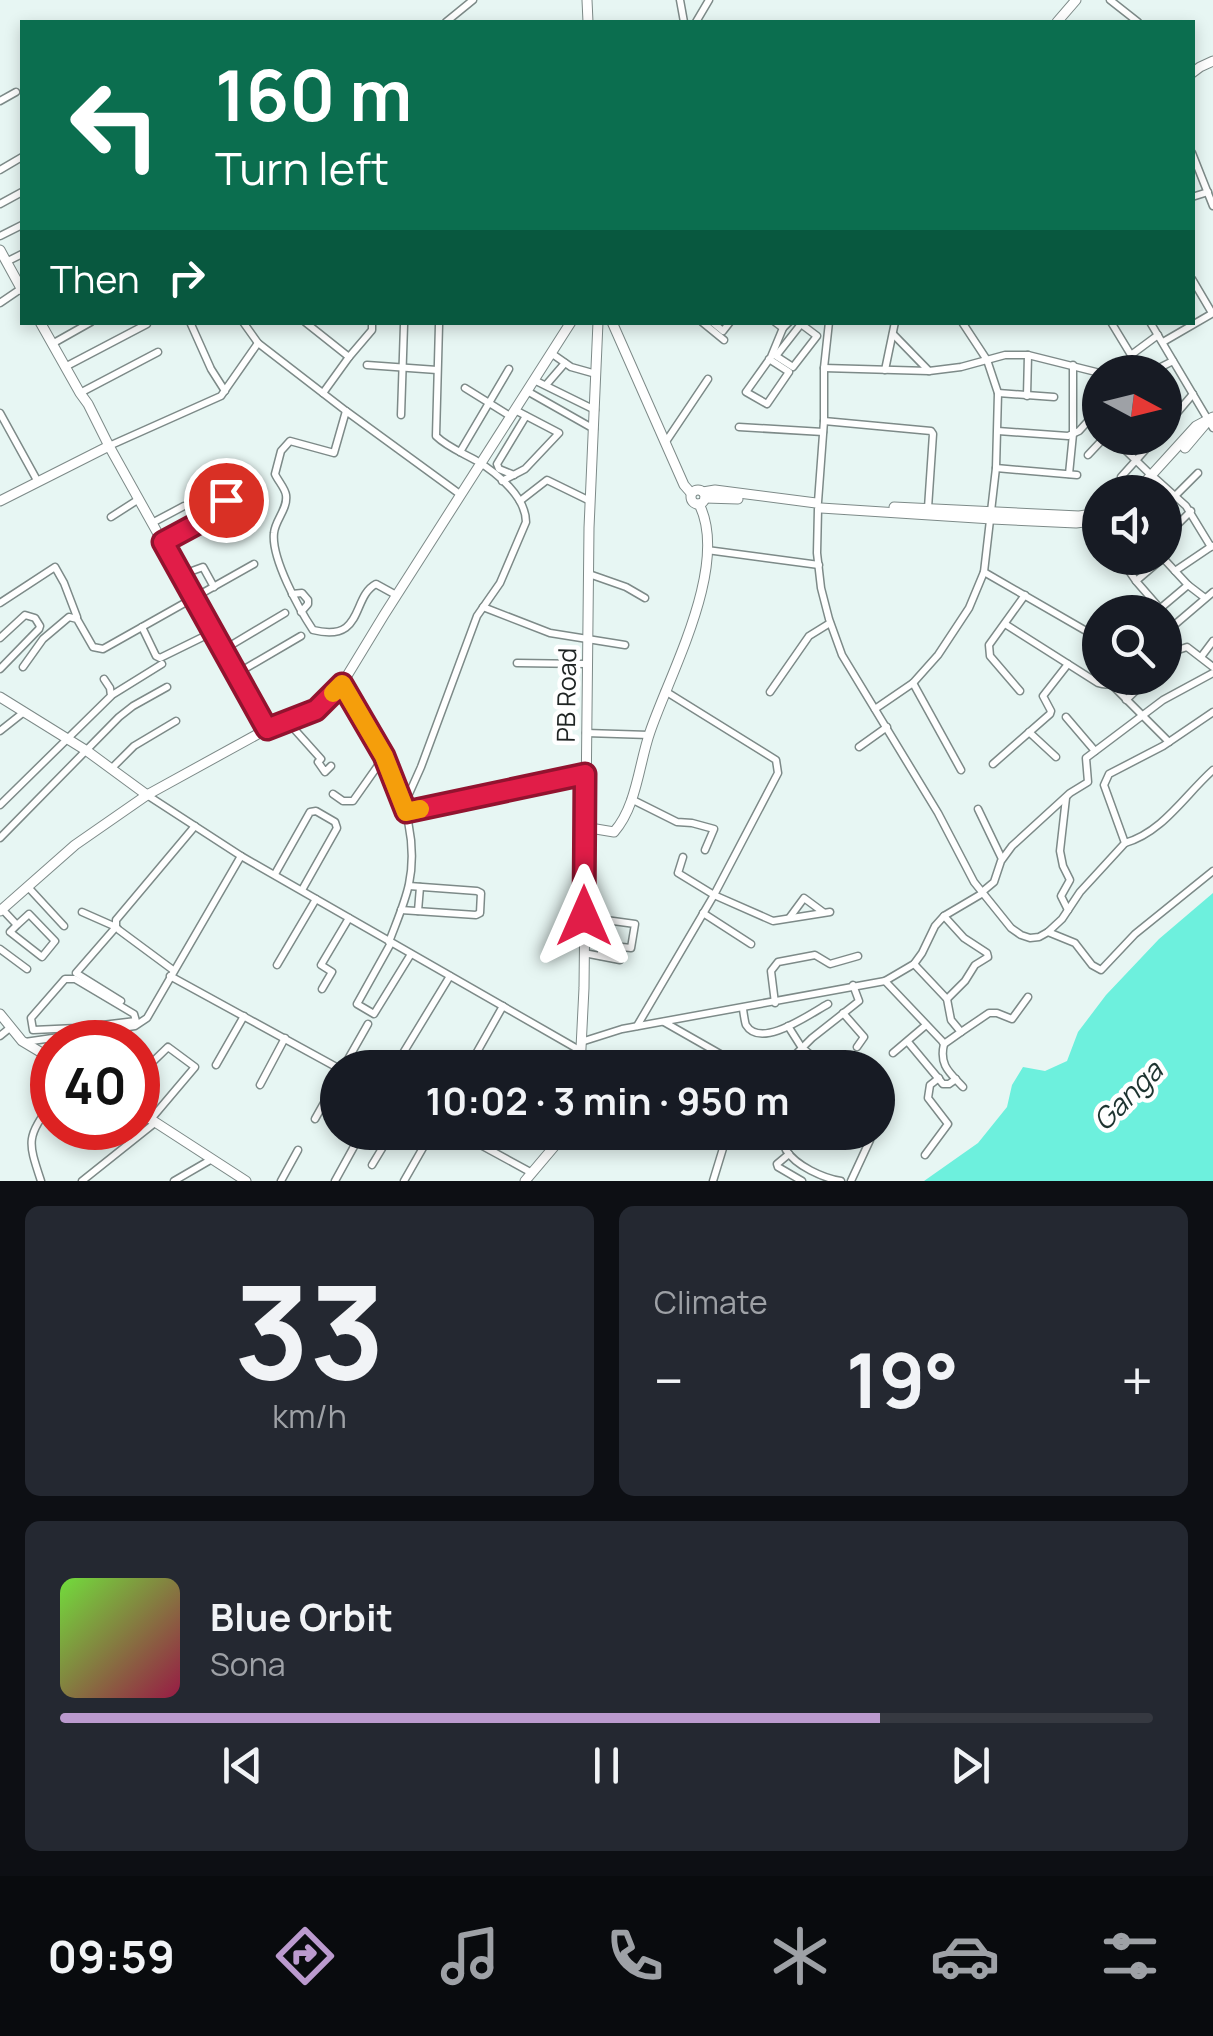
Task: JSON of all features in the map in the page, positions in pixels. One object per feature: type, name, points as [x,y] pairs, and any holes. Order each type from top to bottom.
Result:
[{"type":"street","points":[[450,20],[473,0]]},
{"type":"street","points":[[1059,20],[1076,0]]},
{"type":"street","points":[[1110,0],[1135,20]]},
{"type":"street","points":[[0,101],[16,92]]},
{"type":"street","points":[[1195,159],[1210,189],[1213,206]]},
{"type":"street","points":[[0,250],[20,286]]},
{"type":"street","points":[[6,262],[20,255]]},
{"type":"street","points":[[1195,285],[1213,313]]},
{"type":"street","points":[[46,325],[52,344],[267,729]]},
{"type":"street","points":[[52,344],[86,325]]},
{"type":"street","points":[[65,367],[145,325]]},
{"type":"street","points":[[191,325],[225,391]]},
{"type":"street","points":[[245,325],[258,343],[461,495]]},
{"type":"street","points":[[308,325],[349,357]]},
{"type":"street","points":[[323,393],[372,325]]},
{"type":"street","points":[[401,415],[404,325]]},
{"type":"street","points":[[405,808],[476,616],[500,584],[526,522],[520,501],[502,481],[481,463],[436,436],[439,325]]},
{"type":"street","points":[[17,924],[1,910],[75,845],[147,795],[267,729],[316,710],[342,684],[569,325]]},
{"type":"street","name":"PB Road","points":[[581,1050],[588,574],[598,325]]},
{"type":"street","points":[[613,325],[691,500],[715,490],[818,506],[992,516],[1082,516]]},
{"type":"street","points":[[706,325],[724,340]]},
{"type":"street","points":[[769,358],[789,372],[767,404],[746,392],[786,325]]},
{"type":"street","points":[[799,325],[776,356],[794,367],[817,336],[803,325]]},
{"type":"street","points":[[885,370],[894,325]]},
{"type":"street","points":[[875,709],[913,683],[938,655],[969,608],[984,572],[996,468],[998,393],[987,360],[964,325]]},
{"type":"street","points":[[1114,325],[1131,355],[1189,325]]},
{"type":"street","points":[[1152,325],[1169,355]]},
{"type":"street","points":[[829,326],[818,506],[821,588],[830,623],[842,654],[983,893],[1011,928],[1033,938],[1048,932],[1125,843],[1159,824],[1213,770]]},
{"type":"street","points":[[893,334],[928,371]]},
{"type":"street","points":[[0,501],[221,396],[258,343]]},
{"type":"street","points":[[80,394],[158,352]]},
{"type":"street","points":[[550,353],[583,372],[597,374]]},
{"type":"street","points":[[824,368],[928,371],[1028,355],[1082,368]]},
{"type":"street","points":[[1027,396],[1028,355]]},
{"type":"street","points":[[546,385],[566,363]]},
{"type":"street","points":[[367,365],[437,370]]},
{"type":"street","points":[[996,468],[1073,474],[1073,365]]},
{"type":"street","points":[[460,452],[509,369]]},
{"type":"street","points":[[1156,475],[1196,426],[1212,422],[1182,376]]},
{"type":"street","points":[[665,443],[708,379]]},
{"type":"street","points":[[533,380],[595,410]]},
{"type":"street","points":[[465,388],[559,432],[525,469],[502,481]]},
{"type":"street","points":[[526,390],[594,430]]},
{"type":"street","points":[[998,393],[1054,397]]},
{"type":"street","points":[[1182,407],[1193,394]]},
{"type":"street","points":[[346,411],[334,452],[290,441],[285,444],[277,466],[277,480],[286,493],[286,504],[273,537],[276,550],[292,594],[302,593],[308,600],[301,612],[312,630],[330,634],[348,625],[372,585],[398,596]]},
{"type":"street","points":[[0,413],[38,482]]},
{"type":"street","points":[[516,476],[498,464],[526,416]]},
{"type":"street","points":[[1025,432],[1026,418]]},
{"type":"street","points":[[824,421],[932,431],[928,508]]},
{"type":"street","points":[[998,431],[1068,436],[1082,426]]},
{"type":"street","points":[[738,427],[823,432]]},
{"type":"street","points":[[1131,455],[1151,475]]},
{"type":"street","points":[[1122,475],[1141,455]]},
{"type":"street","points":[[1182,490],[1198,473]]},
{"type":"street","points":[[520,501],[548,480],[590,502]]},
{"type":"street","points":[[584,827],[614,832],[631,799],[648,735],[693,622],[705,572],[702,498]]},
{"type":"street","points":[[111,517],[138,499]]},
{"type":"street","points":[[163,542],[228,507],[226,500]]},
{"type":"street","points":[[1182,502],[1212,546],[1182,566]]},
{"type":"street","points":[[152,524],[184,506]]},
{"type":"street","points":[[818,506],[928,508],[992,516]]},
{"type":"street","points":[[1182,520],[1191,511]]},
{"type":"street","points":[[707,550],[819,565]]},
{"type":"street","points":[[0,603],[55,568],[77,619],[92,647],[98,650],[254,564]]},
{"type":"street","points":[[181,574],[202,567],[214,587]]},
{"type":"street","points":[[984,572],[1082,628]]},
{"type":"street","points":[[588,574],[645,598]]},
{"type":"street","points":[[1132,575],[1147,595]]},
{"type":"street","points":[[1136,581],[1143,575]]},
{"type":"street","points":[[1179,575],[1205,598]]},
{"type":"street","points":[[1178,595],[1188,585]]},
{"type":"street","points":[[1182,617],[1213,592]]},
{"type":"street","points":[[1020,691],[989,650],[1026,595]]},
{"type":"street","points":[[482,607],[550,633],[625,645]]},
{"type":"street","points":[[223,650],[285,613]]},
{"type":"street","points":[[0,638],[25,615],[35,618],[40,626],[0,669]]},
{"type":"street","points":[[23,666],[54,628],[68,617],[77,619]]},
{"type":"street","points":[[770,692],[811,633],[830,623]]},
{"type":"street","points":[[1005,624],[1082,672]]},
{"type":"street","points":[[142,627],[160,658],[213,632]]},
{"type":"street","points":[[236,674],[301,636]]},
{"type":"street","points":[[1200,657],[1213,641]]},
{"type":"street","points":[[1088,782],[1086,758],[1163,700],[1213,670],[1191,649],[1182,647]]},
{"type":"street","points":[[0,805],[111,696],[162,664]]},
{"type":"street","points":[[517,664],[586,664]]},
{"type":"street","points":[[994,764],[1050,714],[1052,710],[1043,696],[1068,664]]},
{"type":"street","points":[[104,679],[111,696]]},
{"type":"street","points":[[913,683],[961,770]]},
{"type":"street","points":[[342,684],[384,756],[405,808],[412,846],[409,886],[390,942],[356,1004],[374,1014],[411,954]]},
{"type":"street","points":[[2,833],[133,706],[167,687]]},
{"type":"street","points":[[637,1026],[714,895],[779,767],[776,760],[665,691]]},
{"type":"street","points":[[1123,695],[1170,742]]},
{"type":"street","points":[[1126,700],[1131,695]]},
{"type":"street","points":[[0,697],[240,856],[581,1047],[637,1026],[885,980],[914,964],[944,916],[983,893],[994,882],[1002,859],[1012,846],[1066,797],[1170,742],[1213,712]]},
{"type":"street","points":[[0,730],[24,712]]},
{"type":"street","points":[[1066,718],[1095,751]]},
{"type":"street","points":[[111,768],[134,746],[176,720]]},
{"type":"street","points":[[287,721],[321,760],[318,762],[325,772],[331,766]]},
{"type":"street","points":[[859,748],[887,728]]},
{"type":"street","points":[[1029,732],[1056,757]]},
{"type":"street","points":[[586,733],[648,735]]},
{"type":"street","points":[[333,794],[343,801],[353,801],[384,756]]},
{"type":"street","points":[[405,808],[585,774]]},
{"type":"street","points":[[1109,774],[1104,785],[1125,843]]},
{"type":"street","points":[[1066,797],[1060,852],[1070,878],[1061,896],[1068,910]]},
{"type":"street","points":[[631,799],[677,822],[714,830],[705,850]]},
{"type":"street","points":[[978,809],[1002,859]]},
{"type":"street","points":[[274,874],[310,812],[316,810],[335,822],[337,828],[302,890]]},
{"type":"street","points":[[147,1018],[76,973],[116,928],[116,920],[194,826]]},
{"type":"street","points":[[144,1020],[240,856]]},
{"type":"street","points":[[683,857],[678,873],[714,895],[769,920],[789,918],[827,913],[802,898],[789,918]]},
{"type":"street","points":[[1048,932],[1075,943],[1101,970],[1135,934],[1213,872]]},
{"type":"street","points":[[401,910],[480,913],[480,892],[409,886]]},
{"type":"street","points":[[418,911],[420,886]]},
{"type":"street","points":[[28,887],[64,926]]},
{"type":"street","points":[[277,965],[316,898]]},
{"type":"street","points":[[82,912],[116,928],[172,973],[320,1057]]},
{"type":"street","points":[[704,913],[751,944]]},
{"type":"street","points":[[28,914],[54,941],[42,957],[10,932],[17,924],[28,914]]},
{"type":"street","points":[[584,916],[635,924],[631,948],[622,947],[620,960],[584,953]]},
{"type":"street","points":[[944,916],[988,957],[974,965],[972,973],[947,999]]},
{"type":"street","points":[[322,989],[332,972],[322,965],[349,918]]},
{"type":"street","points":[[600,956],[601,919]]},
{"type":"street","points":[[0,950],[27,969]]},
{"type":"street","points":[[775,1002],[771,971],[778,962],[815,955],[826,963],[835,963],[858,956]]},
{"type":"street","points":[[914,964],[947,999],[951,1020],[961,1032]]},
{"type":"street","points":[[405,1050],[450,976]]},
{"type":"street","points":[[65,979],[76,979],[136,1018],[134,1022],[86,1030],[35,1031],[30,1026],[31,1018],[65,979]]},
{"type":"street","points":[[885,980],[944,1044]]},
{"type":"street","points":[[802,1048],[860,1000],[853,985]]},
{"type":"street","points":[[828,1004],[830,990]]},
{"type":"street","points":[[963,1087],[941,1058],[944,1044],[989,1013],[1012,1019],[1028,997]]},
{"type":"street","points":[[743,1008],[746,1024],[754,1032],[771,1034],[828,1004]]},
{"type":"street","points":[[828,1004],[864,1036],[856,1047]]},
{"type":"street","points":[[478,1050],[503,1006]]},
{"type":"street","points":[[0,1014],[30,1045]]},
{"type":"street","points":[[216,1065],[244,1016]]},
{"type":"street","points":[[664,1022],[711,1050]]},
{"type":"street","points":[[352,1050],[368,1024]]},
{"type":"street","points":[[895,1051],[926,1025]]},
{"type":"street","points":[[788,1026],[805,1050]]},
{"type":"street","points":[[0,1036],[11,1027]]},
{"type":"street","points":[[260,1085],[284,1038]]},
{"type":"street","points":[[25,1042],[30,1041]]},
{"type":"street","points":[[908,1042],[946,1084],[956,1079]]},
{"type":"street","points":[[160,1055],[168,1047],[195,1067],[160,1112]]},
{"type":"street","points":[[925,1155],[948,1124],[928,1098],[930,1085],[939,1078]]},
{"type":"street","points":[[315,1120],[320,1111]]},
{"type":"street","points":[[160,1126],[246,1181]]},
{"type":"street","points":[[31,1150],[41,1181]]},
{"type":"street","points":[[82,1181],[119,1150]]},
{"type":"street","points":[[281,1181],[298,1150]]},
{"type":"street","points":[[335,1181],[352,1150]]},
{"type":"street","points":[[372,1165],[381,1150]]},
{"type":"street","points":[[404,1181],[422,1150]]},
{"type":"street","points":[[485,1150],[528,1177],[551,1150]]},
{"type":"street","points":[[714,1181],[723,1150]]},
{"type":"street","points":[[788,1150],[836,1181]]},
{"type":"street","points":[[851,1181],[865,1150]]},
{"type":"street","points":[[789,1154],[778,1167],[802,1181]]},
{"type":"street","points":[[174,1181],[212,1159]]},
{"type":"water","name":"Ganga","points":[[1213,893],[1213,1181],[924,1181],[978,1143],[1007,1107],[1012,1085],[1023,1067],[1045,1071],[1067,1061],[1078,1032],[1106,995],[1159,939]]},
{"type":"slow traffic","points":[[333,693],[342,684],[384,756],[406,812],[420,809]]},
{"type":"route","points":[[226,500],[228,507],[163,542],[267,729],[316,710],[342,684],[384,756],[406,812],[585,774],[584,916]]}]
